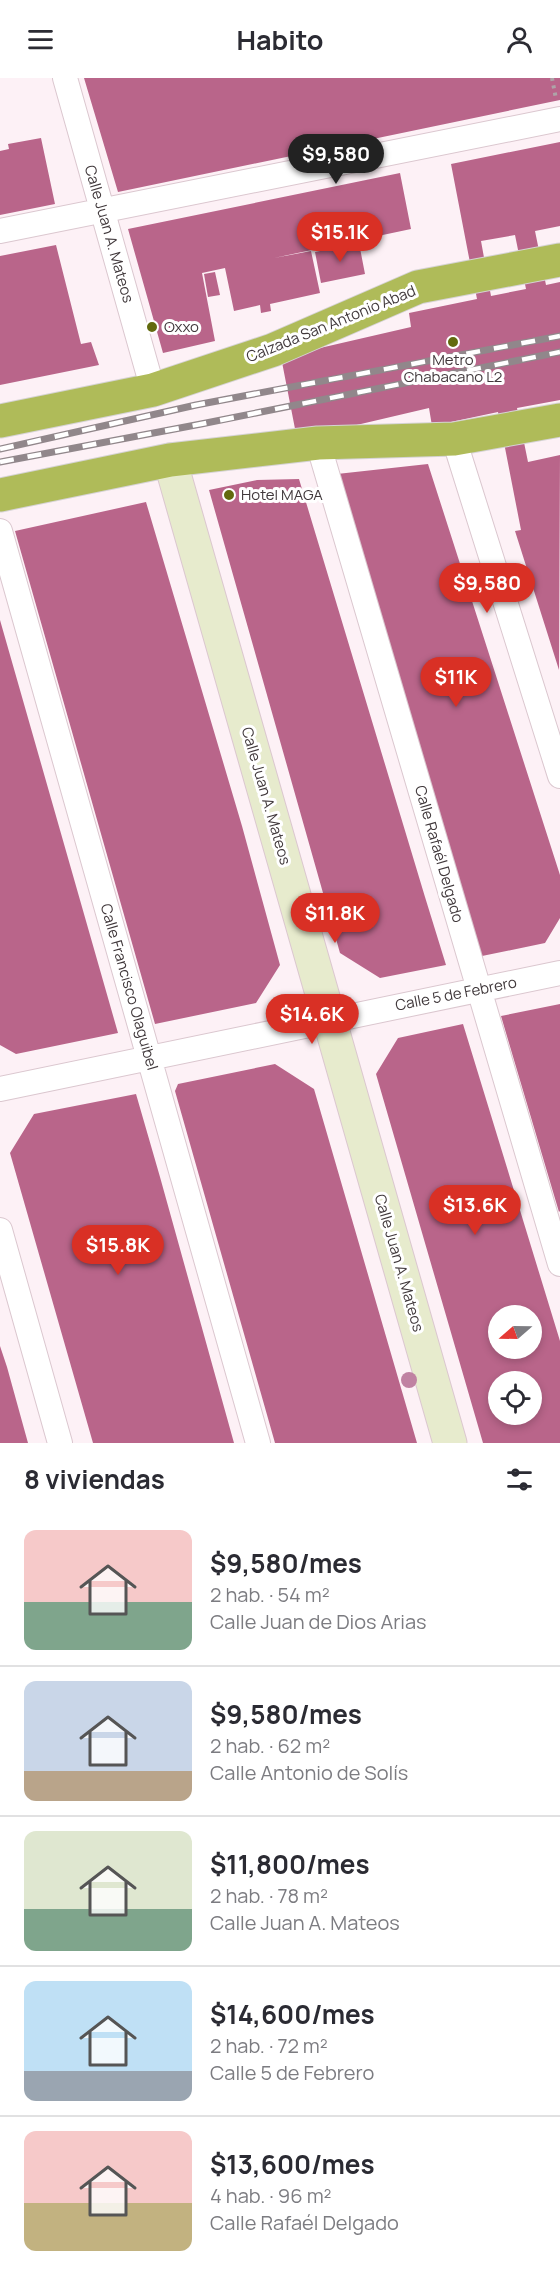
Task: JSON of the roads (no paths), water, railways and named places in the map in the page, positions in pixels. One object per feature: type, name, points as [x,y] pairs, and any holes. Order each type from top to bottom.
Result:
[{"type":"highway","name":"Calzada San Antonio Abad","points":[[0,422],[153,390],[273,350],[418,287],[560,260]]},
{"type":"highway","points":[[0,495],[170,460],[318,443],[454,439],[560,420]]},
{"type":"street","name":"Calle Juan A. Mateos","points":[[65,78],[153,390]]},
{"type":"street","points":[[0,231],[560,119]]},
{"type":"street","points":[[454,439],[560,776]]},
{"type":"street","name":"Calle Rafaél Delgado","points":[[318,443],[560,1264]]},
{"type":"street","name":"Calle Juan A. Mateos","points":[[170,460],[450,1443]]},
{"type":"street","name":"Calle Francisco Olaguibel","points":[[0,531],[258,1443]]},
{"type":"street","name":"Calle 5 de Febrero","points":[[0,1089],[560,973]]},
{"type":"street","points":[[0,1230],[60,1443]]},
{"type":"railway","points":[[0,449],[196,405],[560,336]]},
{"type":"railway","points":[[0,462],[560,352]]},
{"type":"place","name":"Oxxo","points":[[152,327]]},
{"type":"place","name":"Metro Chabacano L2","points":[[453,342]]},
{"type":"place","name":"Hotel MAGA","points":[[229,495]]}]
